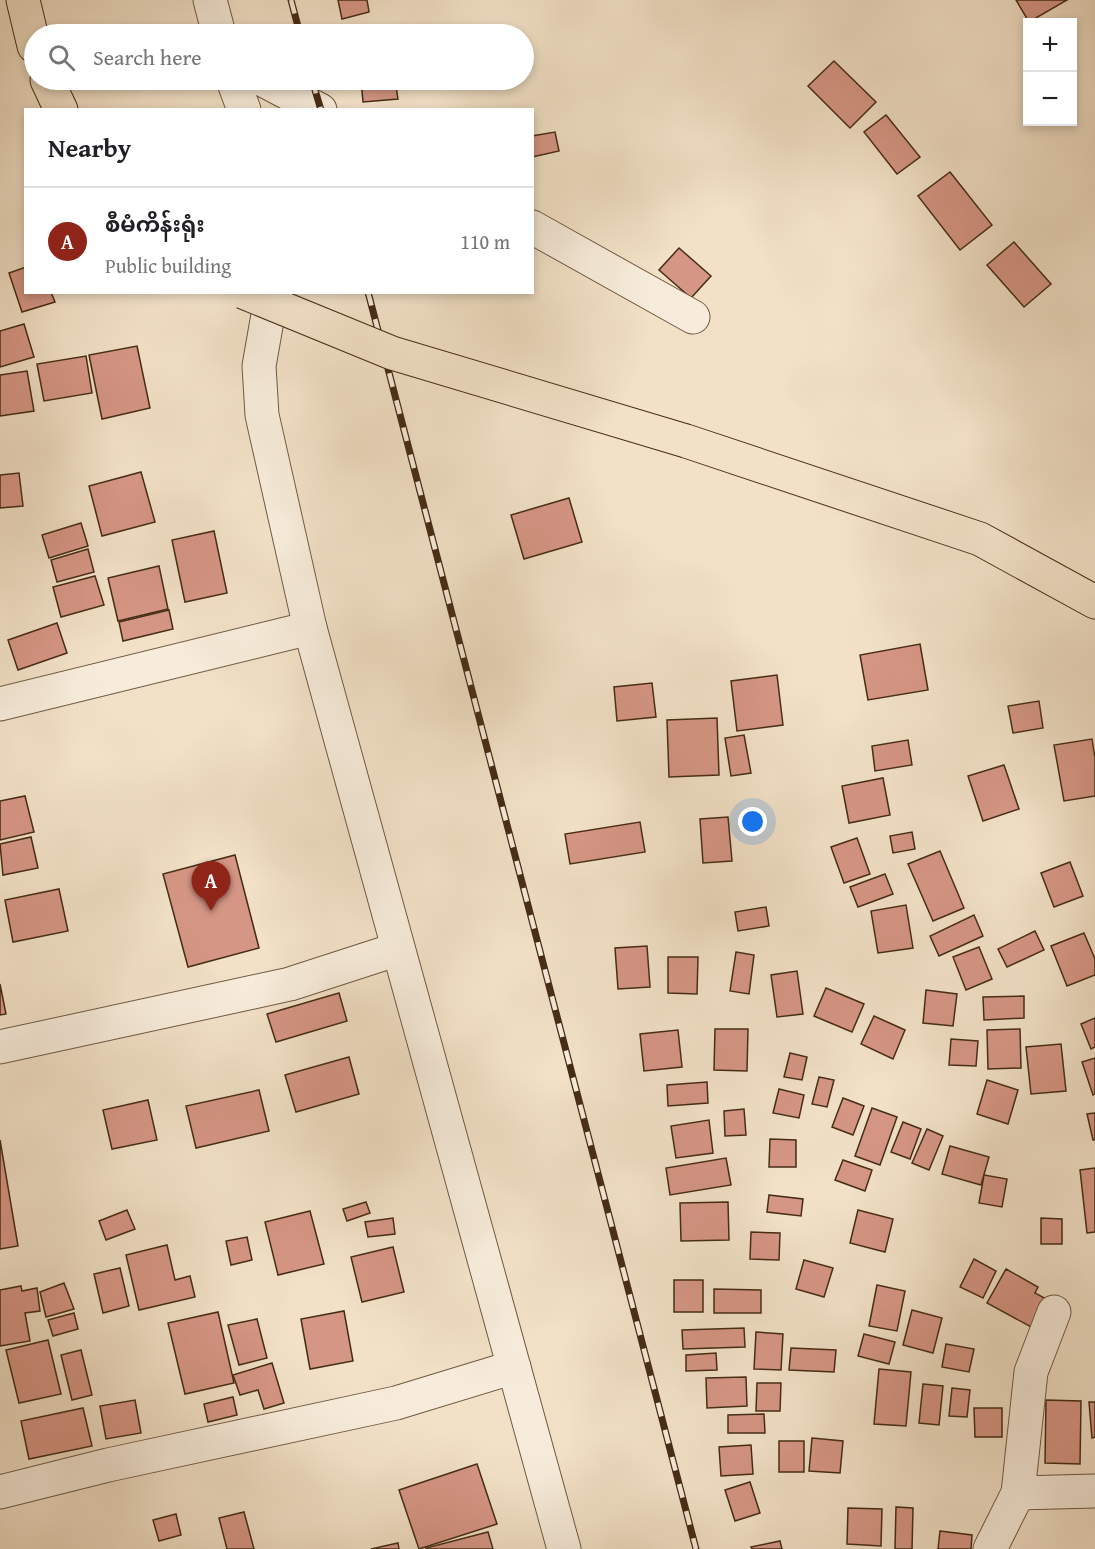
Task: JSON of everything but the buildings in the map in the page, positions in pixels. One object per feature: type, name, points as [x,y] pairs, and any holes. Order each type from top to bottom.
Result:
[{"type":"highway","points":[[23,0],[29,24]]},
{"type":"highway","points":[[52,90],[60,108]]},
{"type":"highway","points":[[248,294],[392,353],[686,441],[980,540],[1095,602]]},
{"type":"street","points":[[210,0],[216,24]]},
{"type":"street","points":[[237,90],[243,108]]},
{"type":"street","points":[[282,90],[316,108]]},
{"type":"street","points":[[534,228],[693,316]]},
{"type":"street","points":[[272,294],[258,366],[262,415],[310,628],[564,1549]]},
{"type":"street","points":[[1,703],[310,628]]},
{"type":"street","points":[[0,1047],[290,984],[398,949]]},
{"type":"street","points":[[990,1549],[1018,1493],[1031,1372],[1054,1312]]},
{"type":"street","points":[[0,1492],[108,1465],[396,1403],[514,1367]]},
{"type":"street","points":[[1018,1493],[1095,1491]]},
{"type":"railway","points":[[291,0],[297,24]]},
{"type":"railway","points":[[315,90],[320,108]]},
{"type":"railway","points":[[369,294],[696,1549]]},
{"type":"place","name":"စီမံကိန်းရုံး‌","points":[[211,911]]}]
